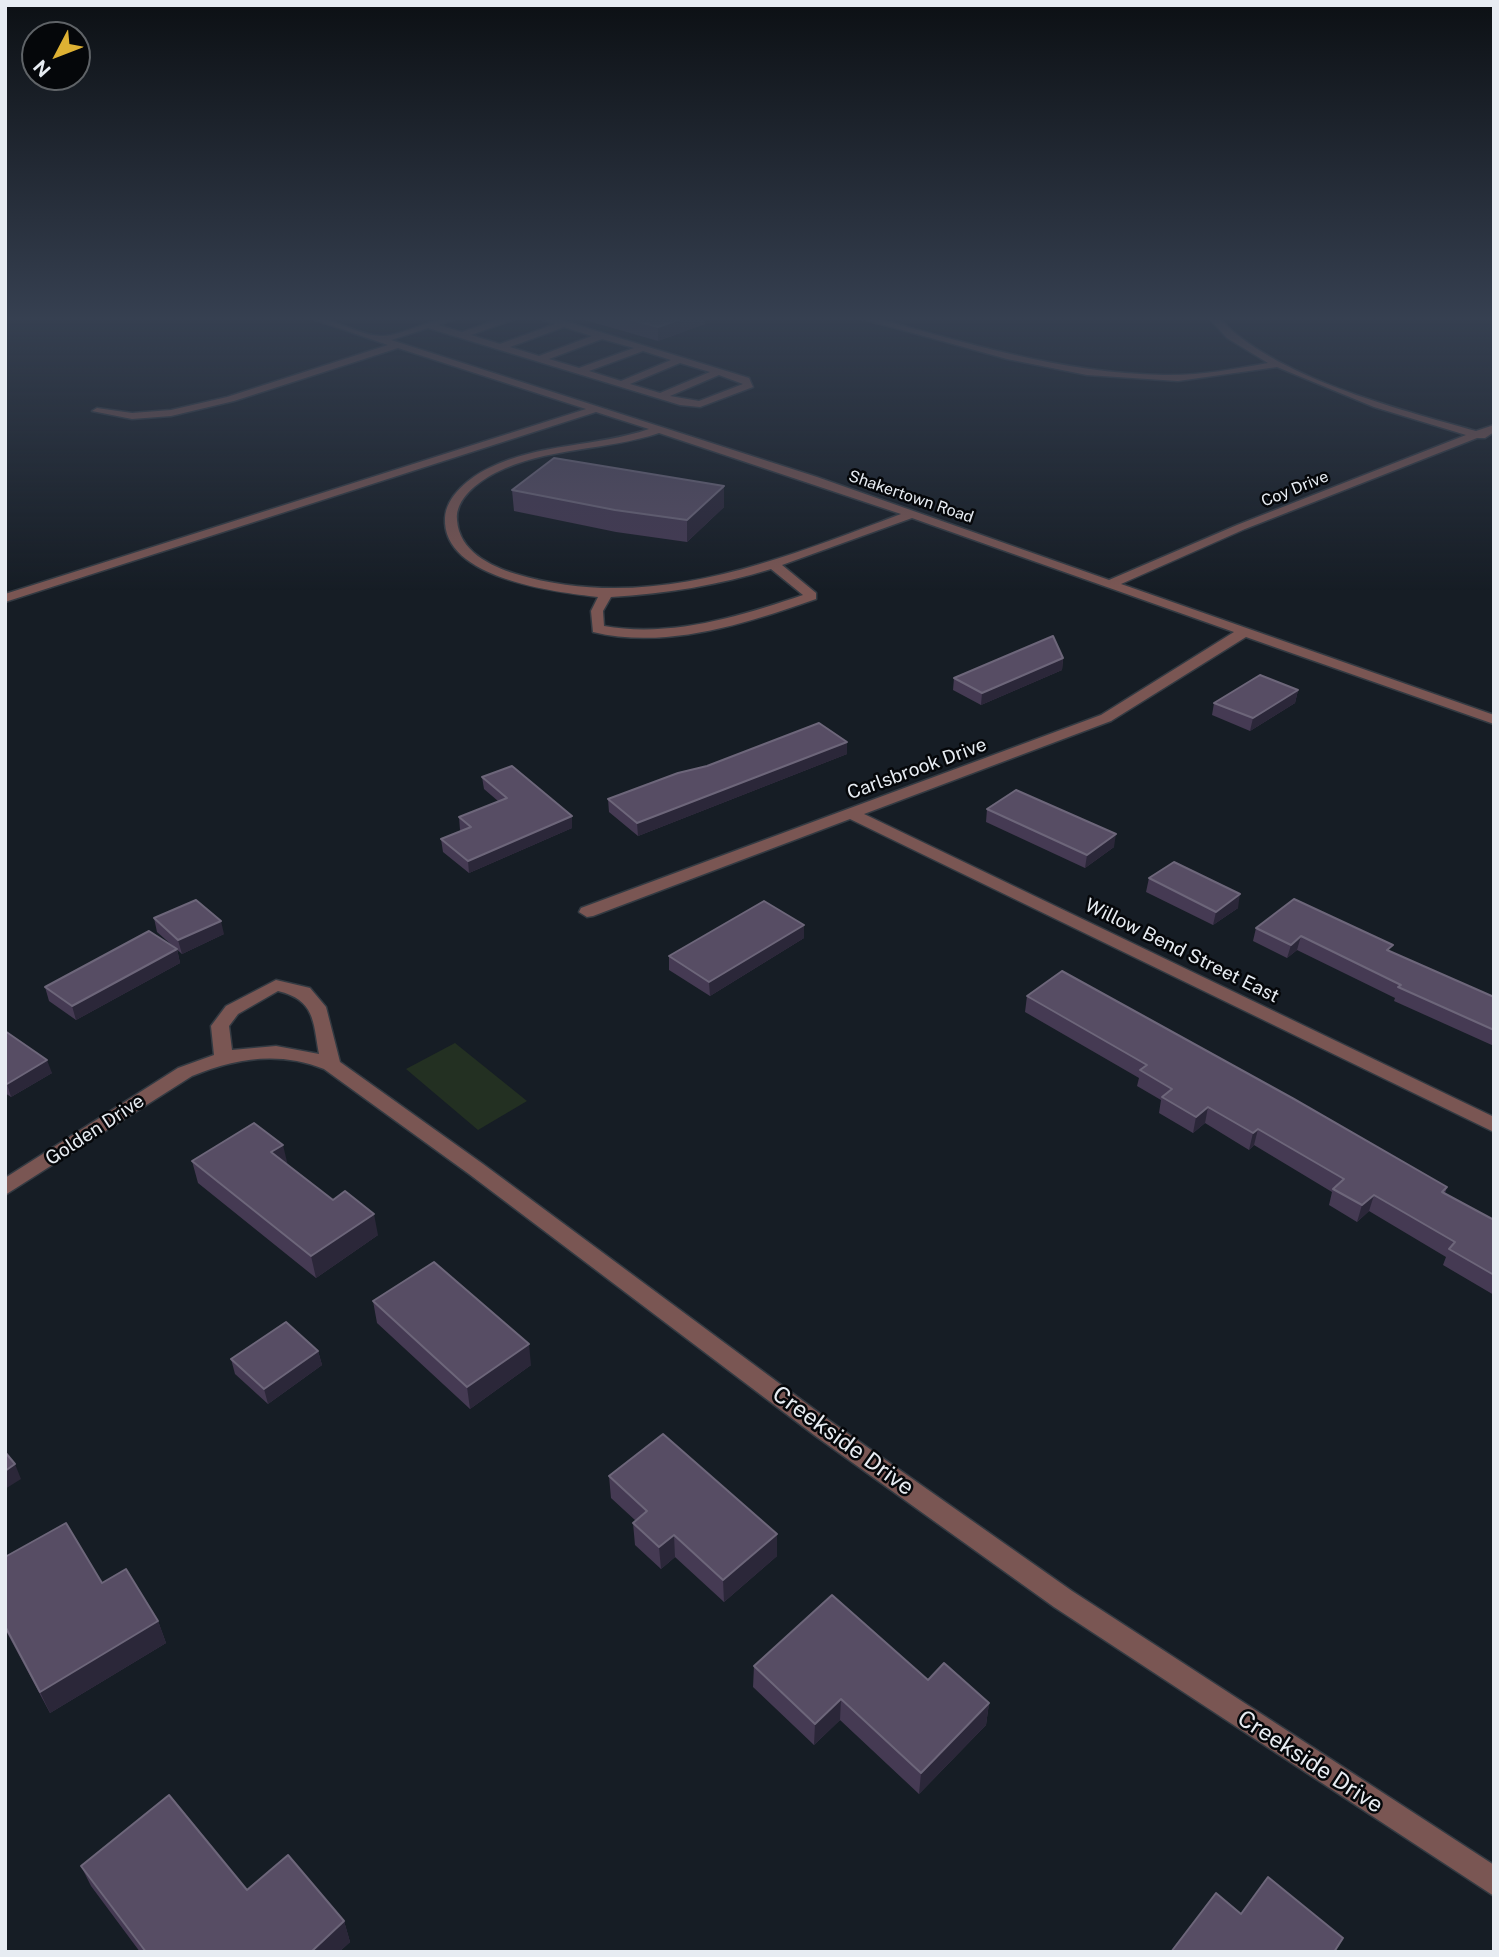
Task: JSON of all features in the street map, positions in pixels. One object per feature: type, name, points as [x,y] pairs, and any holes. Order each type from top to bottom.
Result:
[{"type":"street","points":[[97,411],[131,416],[171,413],[191,408]]},
{"type":"street","points":[[1397,408],[1494,440]]},
{"type":"street","points":[[5,598],[596,409]]},
{"type":"street","name":"Shakertown Road","points":[[596,409],[912,514],[1494,720]]},
{"type":"street","name":"Coy Drive","points":[[1110,584],[1241,527],[1494,428]]},
{"type":"street","points":[[660,429],[634,440],[532,456],[493,470],[472,483],[457,500],[450,519],[455,537],[464,551],[484,566],[514,578],[558,588],[607,592],[691,586],[774,565],[912,514]]},
{"type":"street","points":[[607,592],[597,611],[598,629],[616,634],[691,628],[763,614],[812,596],[774,565]]},
{"type":"street","name":"Carlsbrook Drive","points":[[587,912],[1106,718],[1244,632]]},
{"type":"street","name":"Willow Bend Street East","points":[[852,814],[1494,1125]]},
{"type":"street","points":[[223,1057],[220,1026],[232,1010],[276,985],[304,992],[320,1012],[331,1066]]},
{"type":"street","name":"Creekside Drive","points":[[185,1072],[223,1057],[281,1051],[316,1058],[331,1066],[476,1169],[822,1428],[1052,1591],[1494,1882]]},
{"type":"street","name":"Golden Drive","points":[[5,1188],[185,1072]]},
{"type":"green space","points":[[455,1043],[527,1101],[478,1130],[406,1069]]},
{"type":"building","points":[[554,458],[724,486],[687,520],[615,510],[512,490]]},
{"type":"building","points":[[1053,636],[1063,658],[982,693],[954,678]]},
{"type":"building","points":[[1260,675],[1298,690],[1253,718],[1214,703]]},
{"type":"building","points":[[819,723],[847,742],[637,823],[608,799],[678,773],[707,766]]},
{"type":"building","points":[[512,766],[572,816],[468,861],[441,839],[471,827],[459,817],[507,798],[482,777]]},
{"type":"building","points":[[1016,790],[1116,834],[1087,855],[987,809]]},
{"type":"building","points":[[1174,862],[1240,894],[1216,912],[1149,878]]},
{"type":"building","points":[[1294,899],[1393,945],[1387,950],[1494,997],[1494,1030],[1398,987],[1401,985],[1301,936],[1291,945],[1256,928]]},
{"type":"building","points":[[196,900],[221,921],[178,940],[154,918]]},
{"type":"building","points":[[764,901],[804,925],[709,982],[669,956]]},
{"type":"building","points":[[149,931],[177,949],[72,1006],[45,987]]},
{"type":"building","points":[[1062,971],[1447,1187],[1442,1192],[1494,1220],[1494,1275],[1449,1249],[1455,1242],[1374,1195],[1362,1205],[1333,1189],[1344,1179],[1258,1129],[1253,1133],[1208,1107],[1196,1117],[1162,1097],[1172,1089],[1140,1070],[1147,1065],[1027,996]]},
{"type":"building","points":[[5,1031],[47,1060],[7,1084],[5,1083]]},
{"type":"building","points":[[254,1123],[283,1145],[271,1152],[333,1200],[345,1191],[374,1214],[311,1256],[192,1161]]},
{"type":"building","points":[[434,1262],[529,1344],[467,1387],[373,1301]]},
{"type":"building","points":[[286,1322],[318,1351],[264,1389],[231,1359]]},
{"type":"building","points":[[663,1434],[777,1534],[723,1580],[674,1535],[659,1547],[633,1523],[647,1511],[609,1476]]},
{"type":"building","points":[[5,1452],[15,1464],[5,1471]]},
{"type":"building","points":[[66,1523],[102,1583],[126,1569],[158,1621],[40,1692],[5,1626],[5,1557]]},
{"type":"building","points":[[832,1595],[928,1680],[944,1663],[989,1703],[921,1773],[841,1699],[815,1724],[754,1666]]},
{"type":"building","points":[[169,1795],[247,1890],[288,1855],[344,1921],[311,1952],[146,1952],[81,1866]]},
{"type":"building","points":[[1268,1877],[1343,1938],[1334,1952],[1171,1952],[1216,1893],[1241,1914]]}]
